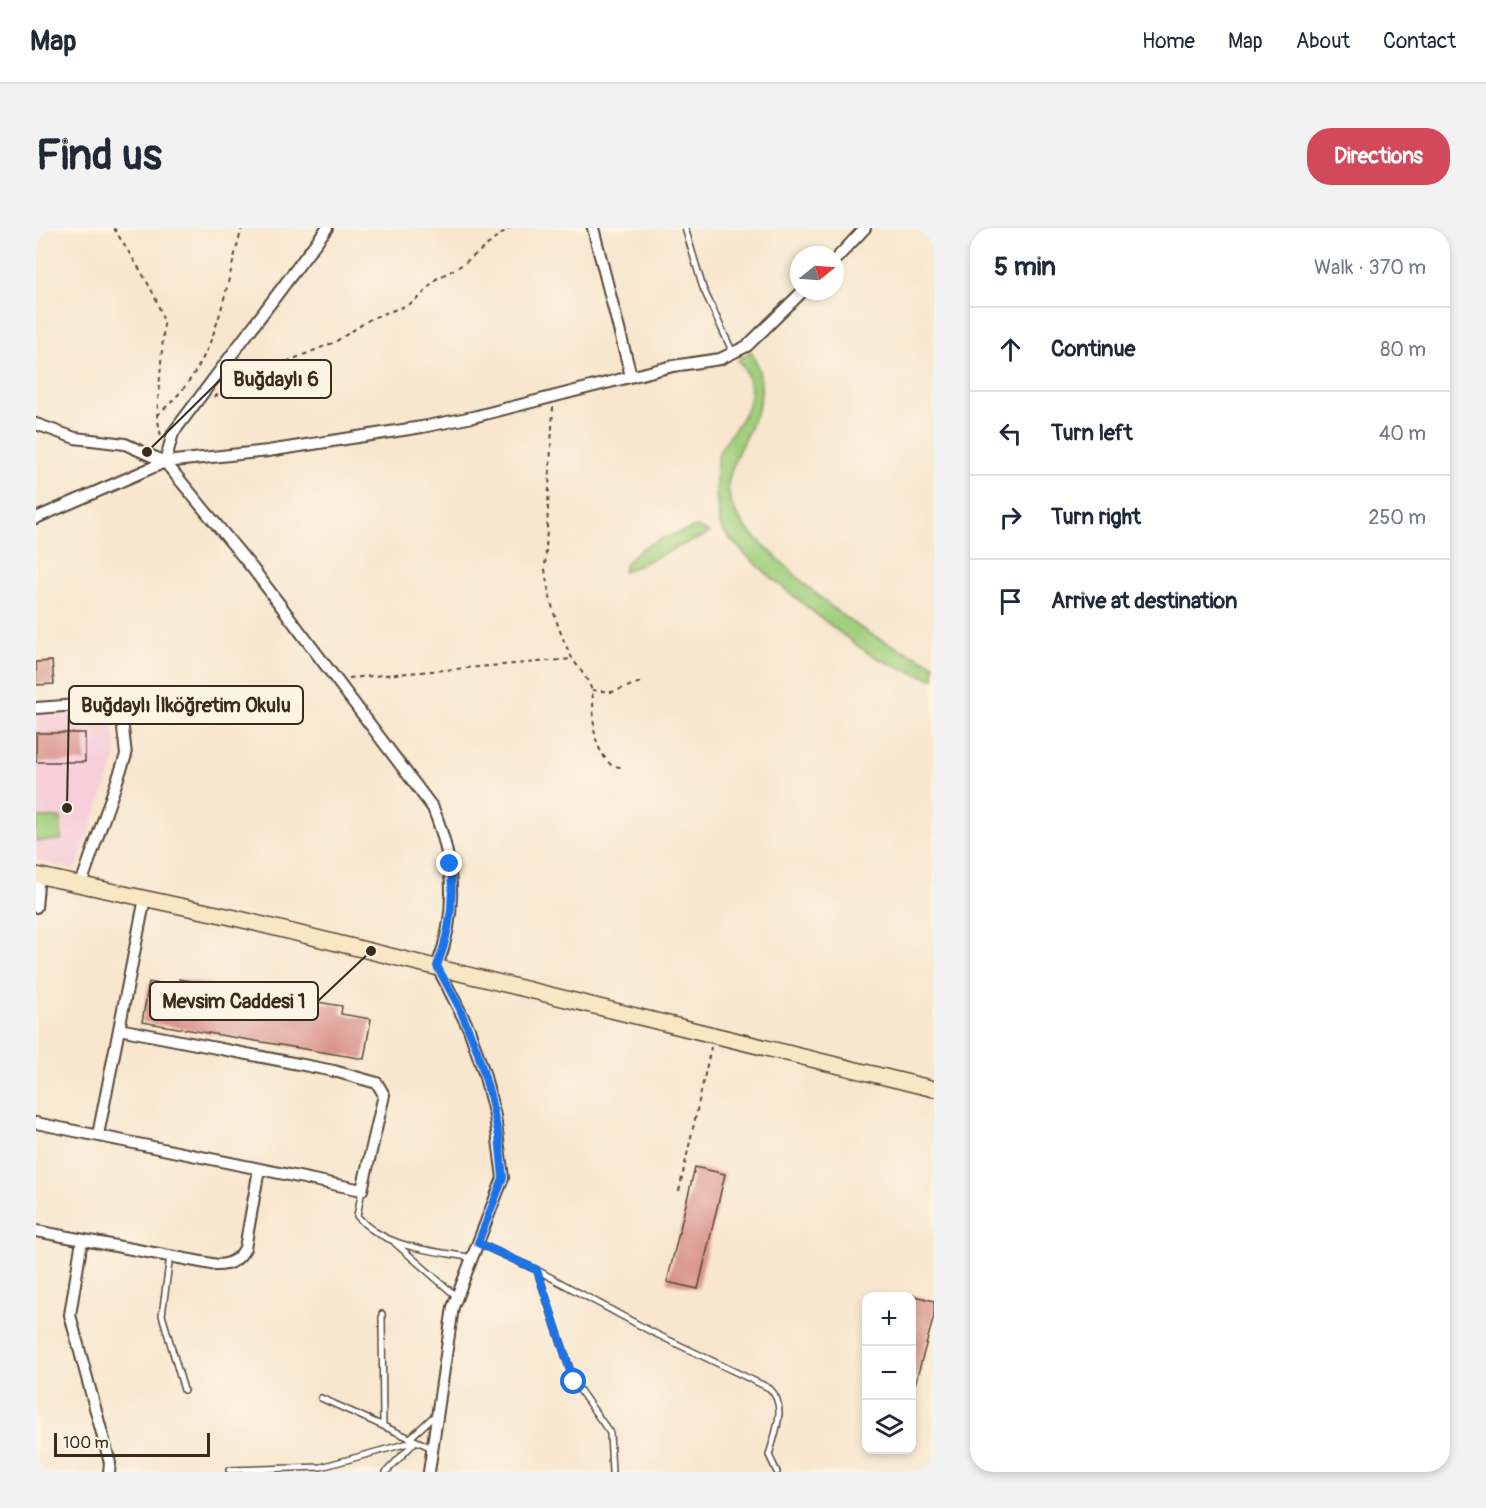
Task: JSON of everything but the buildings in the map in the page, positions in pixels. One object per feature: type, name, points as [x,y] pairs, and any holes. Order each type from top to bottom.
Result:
[{"type":"street","points":[[165,462],[173,433],[327,228]]},
{"type":"street","points":[[592,228],[631,376]]},
{"type":"street","points":[[844,250],[865,228]]},
{"type":"street","points":[[36,518],[165,462],[268,451],[371,436],[473,417],[631,376],[733,354],[755,340],[794,300]]},
{"type":"street","points":[[36,424],[75,438],[125,444],[165,462],[253,569],[433,808],[439,821],[450,864],[452,893],[448,931],[437,966],[459,1007],[477,1050],[499,1137],[503,1178],[453,1307],[429,1472]]},
{"type":"street","points":[[36,708],[120,702],[126,754],[81,884]]},
{"type":"street","points":[[36,907],[38,875],[437,966],[934,1089]]},
{"type":"street","points":[[98,1136],[145,898]]},
{"type":"street","points":[[36,1123],[362,1190],[384,1095],[377,1083],[334,1071],[119,1029]]},
{"type":"street","points":[[36,1231],[217,1265],[230,1263],[239,1257],[245,1248],[259,1169]]},
{"type":"street","points":[[82,1240],[70,1315],[110,1463],[109,1472]]},
{"type":"lane","points":[[684,228],[703,288],[733,354]]},
{"type":"lane","points":[[362,1190],[357,1216],[369,1229],[394,1242],[457,1297]]},
{"type":"lane","points":[[394,1242],[472,1258]]},
{"type":"lane","points":[[478,1243],[537,1270],[652,1332],[769,1388],[777,1396],[780,1411],[769,1455],[777,1472]]},
{"type":"lane","points":[[170,1256],[162,1314],[184,1390]]},
{"type":"lane","points":[[537,1270],[574,1382],[610,1433],[612,1472]]},
{"type":"lane","points":[[382,1314],[383,1426]]},
{"type":"lane","points":[[321,1398],[432,1448]]},
{"type":"lane","points":[[386,1472],[438,1412]]},
{"type":"lane","points":[[229,1470],[321,1467],[413,1440]]},
{"type":"lane","points":[[315,1472],[321,1467]]},
{"type":"path","points":[[114,228],[133,262],[149,284],[164,324],[157,415],[187,386],[209,350],[242,228]]},
{"type":"path","points":[[193,406],[207,401],[239,381],[334,342],[372,318],[408,305],[420,297],[436,279],[462,265],[509,228]]},
{"type":"path","points":[[553,396],[545,568],[557,622],[573,659],[592,690],[592,719],[599,748],[611,765],[624,768]]},
{"type":"path","points":[[336,680],[573,659]]},
{"type":"path","points":[[592,690],[612,692],[641,682]]},
{"type":"path","points":[[679,1191],[714,1035]]},
{"type":"shaded area","points":[[110,708],[117,755],[78,865],[72,869],[36,860],[36,712]]},
{"type":"green space","points":[[751,351],[759,370],[761,387],[755,417],[734,462],[728,485],[736,515],[754,536],[827,603],[881,640],[934,664],[934,679],[885,662],[857,645],[765,572],[728,537],[721,526],[717,498],[717,461],[721,449],[748,407],[750,386],[746,373],[738,360]]},
{"type":"green space","points":[[696,527],[710,533],[623,572],[627,563],[643,548],[653,542]]},
{"type":"green space","points":[[36,818],[61,818],[61,840],[36,841]]},
{"type":"place","name":"Buğdaylı 6","points":[[147,452]]},
{"type":"place","name":"Buğdaylı İlköğretim Okulu","points":[[67,808]]},
{"type":"place","name":"Mevsim Caddesi 1","points":[[371,951]]},
{"type":"route","points":[[450,864],[452,908],[447,938],[437,966],[459,1007],[477,1050],[495,1116],[503,1178],[478,1243],[537,1270],[551,1306],[574,1382]]}]
